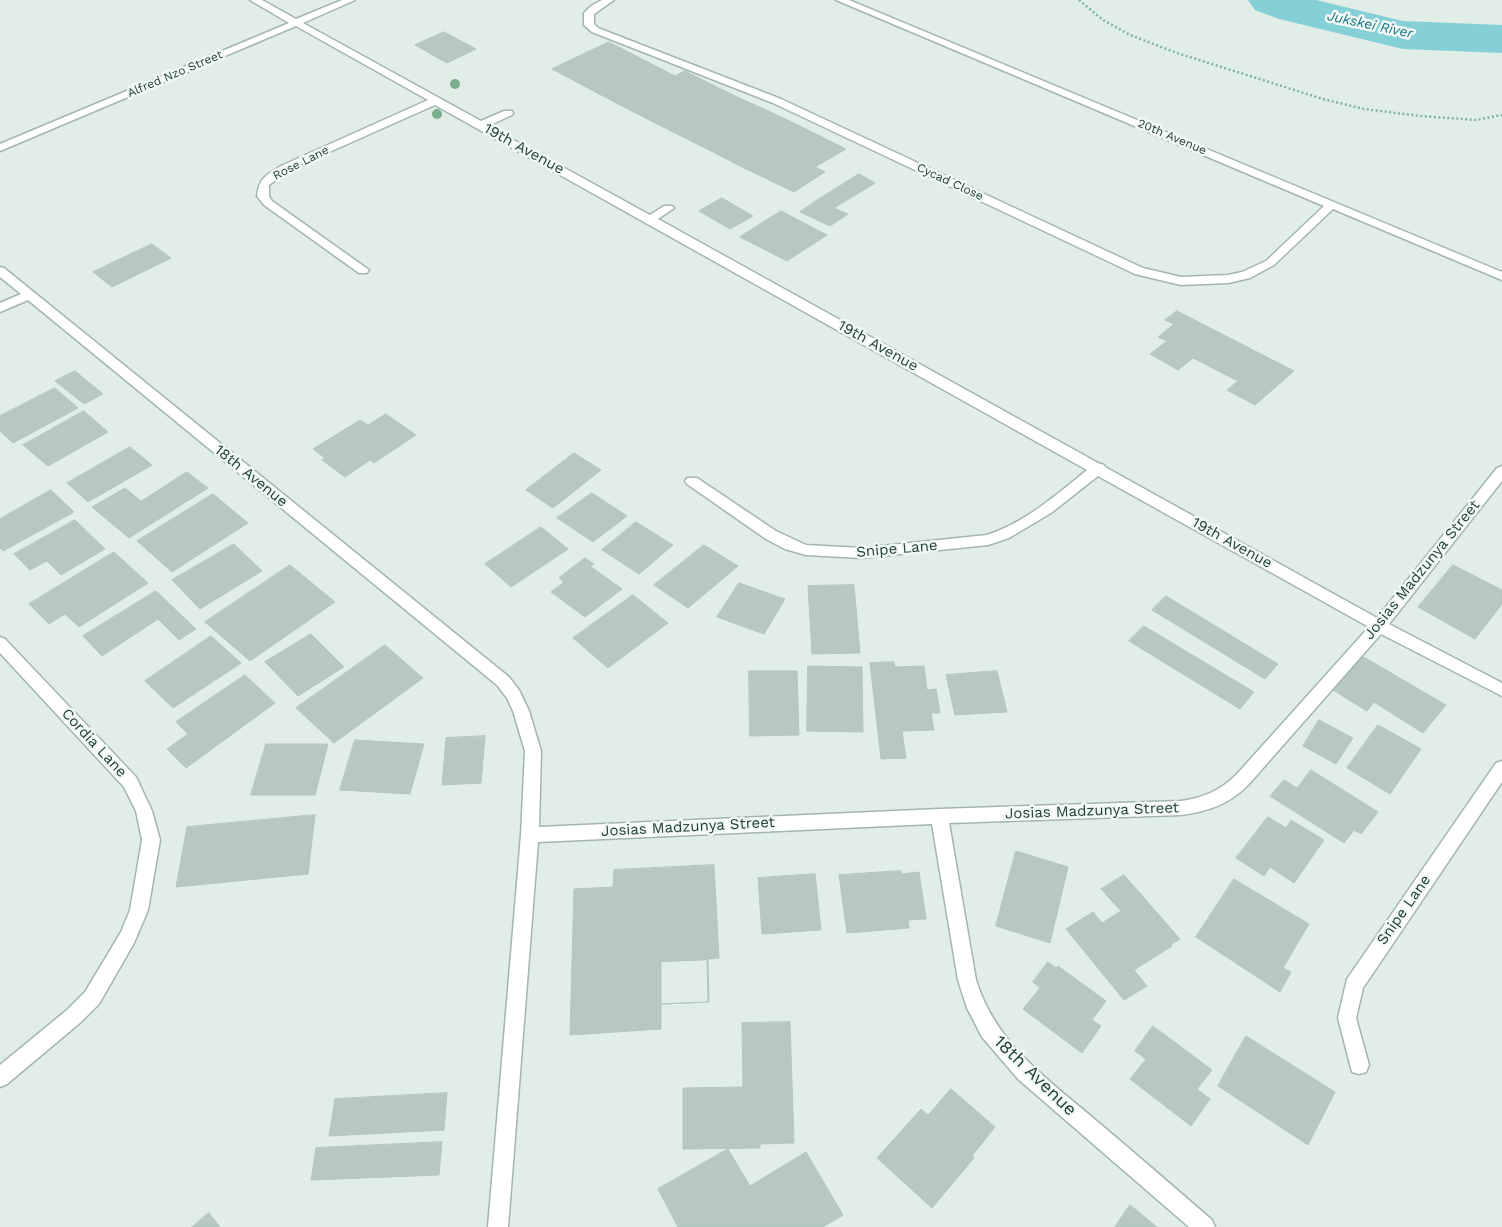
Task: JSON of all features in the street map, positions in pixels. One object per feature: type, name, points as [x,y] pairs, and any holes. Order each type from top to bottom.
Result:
[{"type":"street","name":"19th Avenue","points":[[255,0],[1099,468],[1379,626],[1502,690]]},
{"type":"street","name":"Alfred Nzo Street","points":[[0,148],[350,0]]},
{"type":"street","name":"Cycad Close","points":[[610,0],[594,8],[589,13],[589,25],[595,30],[776,101],[1139,271],[1181,280],[1228,279],[1246,276],[1270,263],[1332,204]]},
{"type":"street","name":"20th Avenue","points":[[841,0],[1502,276]]},
{"type":"street","name":"Rose Lane","points":[[363,270],[268,203],[263,196],[264,184],[272,176],[285,168],[437,100]]},
{"type":"street","points":[[481,125],[508,113]]},
{"type":"street","points":[[651,219],[668,208]]},
{"type":"street","name":"18th Avenue","points":[[0,271],[503,681],[513,694],[521,711],[533,751],[530,835]]},
{"type":"street","points":[[0,308],[28,295]]},
{"type":"street","name":"Snipe Lane","points":[[692,480],[771,535],[790,545],[822,551],[862,553],[988,540],[1003,536],[1016,531],[1032,520],[1099,468]]},
{"type":"street","name":"Josias Madzunya Street","points":[[530,835],[939,816],[1180,808],[1200,806],[1217,800],[1238,785],[1379,626],[1502,470]]},
{"type":"street","name":"Cordia Lane","points":[[0,642],[130,782],[144,811],[151,840],[146,876],[138,910],[128,937],[109,972],[92,998],[74,1016],[0,1077]]},
{"type":"street","name":"Snipe Lane","points":[[1359,1064],[1347,1018],[1354,985],[1502,768]]},
{"type":"street","name":"18th Avenue","points":[[939,816],[967,980],[973,1004],[985,1027],[1002,1050],[1025,1072],[1205,1227]]},
{"type":"street","points":[[498,1227],[530,835]]},
{"type":"path","points":[[1079,0],[1103,20],[1130,36],[1177,53],[1323,99],[1364,109],[1421,116],[1476,120],[1502,115]]},
{"type":"building","points":[[444,32],[476,49],[447,63],[415,45]]},
{"type":"building","points":[[609,42],[675,76],[620,105],[552,69]]},
{"type":"building","points":[[685,71],[735,96],[671,131],[620,105]]},
{"type":"building","points":[[735,96],[775,114],[711,151],[671,131]]},
{"type":"building","points":[[775,114],[808,130],[744,168],[711,151]]},
{"type":"building","points":[[808,130],[846,149],[815,167],[775,149]]},
{"type":"building","points":[[775,149],[825,172],[794,192],[744,168]]},
{"type":"building","points":[[859,174],[875,183],[834,208],[816,201]]},
{"type":"building","points":[[722,198],[753,216],[730,229],[699,211]]},
{"type":"building","points":[[816,201],[848,214],[830,226],[800,212]]},
{"type":"building","points":[[781,211],[827,235],[787,261],[740,237]]},
{"type":"building","points":[[152,244],[171,258],[112,287],[93,272]]},
{"type":"building","points":[[1177,311],[1294,371],[1255,405],[1227,390],[1238,381],[1193,358],[1178,370],[1150,354],[1167,341],[1158,337],[1174,324],[1165,320]]},
{"type":"building","points":[[75,371],[103,394],[84,404],[55,381]]},
{"type":"building","points":[[55,388],[78,408],[13,443],[0,431],[0,416]]},
{"type":"building","points":[[84,411],[108,432],[48,466],[23,445]]},
{"type":"building","points":[[386,414],[416,435],[374,463],[370,460],[345,477],[322,460],[325,458],[313,449],[360,420],[368,425]]},
{"type":"building","points":[[130,447],[152,465],[88,502],[67,483]]},
{"type":"building","points":[[574,453],[601,470],[553,508],[526,490]]},
{"type":"building","points":[[187,472],[208,488],[129,538],[92,507],[125,488],[141,501]]},
{"type":"building","points":[[51,490],[74,512],[3,551],[0,548],[0,519]]},
{"type":"building","points":[[592,493],[627,516],[593,542],[557,518]]},
{"type":"building","points":[[213,494],[248,523],[172,572],[137,541]]},
{"type":"building","points":[[75,520],[105,549],[61,575],[47,561],[30,570],[14,554]]},
{"type":"building","points":[[636,522],[673,545],[639,574],[602,550]]},
{"type":"building","points":[[541,527],[568,549],[511,587],[485,564]]},
{"type":"building","points":[[234,544],[262,571],[200,609],[172,580]]},
{"type":"building","points":[[704,545],[738,566],[688,608],[654,585]]},
{"type":"building","points":[[114,552],[148,583],[79,627],[65,614],[49,624],[29,604]]},
{"type":"building","points":[[585,558],[594,564],[590,566],[622,589],[585,617],[551,592],[564,582],[559,578]]},
{"type":"building","points":[[290,565],[335,602],[250,661],[205,622]]},
{"type":"building","points":[[1453,565],[1502,590],[1502,604],[1475,639],[1418,607]]},
{"type":"building","points":[[739,583],[785,599],[764,634],[717,617]]},
{"type":"building","points":[[854,585],[860,653],[812,654],[808,586]]},
{"type":"building","points":[[156,591],[196,629],[179,640],[158,619],[102,656],[83,636]]},
{"type":"building","points":[[633,595],[668,623],[608,668],[573,638]]},
{"type":"building","points":[[1166,596],[1278,664],[1265,679],[1152,610]]},
{"type":"building","points":[[1144,626],[1254,692],[1240,709],[1129,641]]},
{"type":"building","points":[[311,634],[344,667],[298,696],[265,662]]},
{"type":"building","points":[[211,636],[241,663],[173,708],[145,681]]},
{"type":"building","points":[[385,645],[423,678],[334,743],[296,708]]},
{"type":"building","points":[[1362,656],[1446,705],[1423,733],[1374,702],[1367,711],[1333,690]]},
{"type":"building","points":[[894,662],[895,667],[924,666],[927,690],[936,689],[940,713],[931,713],[934,730],[902,731],[906,758],[881,759],[870,663]]},
{"type":"building","points":[[808,666],[862,667],[863,732],[807,731]]},
{"type":"building","points":[[749,671],[797,671],[799,735],[750,736]]},
{"type":"building","points":[[997,671],[1007,712],[955,715],[946,675]]},
{"type":"building","points":[[245,675],[275,703],[186,768],[167,749],[188,734],[176,722]]},
{"type":"building","points":[[1319,720],[1353,738],[1336,764],[1303,746]]},
{"type":"building","points":[[1378,725],[1421,749],[1390,794],[1347,768]]},
{"type":"building","points":[[485,736],[481,783],[442,785],[446,738]]},
{"type":"building","points":[[355,740],[424,744],[410,794],[340,790]]},
{"type":"building","points":[[266,744],[328,744],[315,795],[251,795]]},
{"type":"building","points":[[1311,770],[1378,812],[1361,834],[1354,830],[1344,843],[1270,796],[1284,780],[1297,788]]},
{"type":"building","points":[[315,815],[308,874],[176,887],[187,827]]},
{"type":"building","points":[[1268,817],[1286,828],[1291,820],[1324,840],[1294,883],[1270,867],[1264,876],[1236,858]]},
{"type":"building","points":[[1016,851],[1068,867],[1050,943],[996,926]]},
{"type":"building","points":[[714,865],[719,958],[708,959],[709,1002],[661,1004],[661,1029],[570,1035],[574,889],[613,887],[614,870]],"holes":[[[707,960],[708,1002],[661,1004],[661,962]]]},
{"type":"building","points":[[901,871],[901,874],[919,872],[926,919],[908,920],[909,928],[847,933],[839,875]]},
{"type":"building","points":[[815,874],[821,930],[762,934],[758,878]]},
{"type":"building","points":[[1124,875],[1180,939],[1134,970],[1147,986],[1124,1000],[1066,929],[1093,912],[1102,923],[1121,911],[1101,889]]},
{"type":"building","points":[[1234,879],[1309,924],[1283,968],[1291,972],[1280,992],[1196,937]]},
{"type":"building","points":[[1048,962],[1056,968],[1058,966],[1106,1001],[1092,1020],[1101,1026],[1082,1053],[1023,1009],[1040,988],[1033,982]]},
{"type":"building","points":[[790,1022],[794,1143],[760,1144],[760,1148],[683,1149],[683,1088],[743,1087],[742,1023]]},
{"type":"building","points":[[1153,1026],[1212,1070],[1197,1089],[1210,1099],[1191,1126],[1130,1079],[1146,1059],[1135,1051]]},
{"type":"building","points":[[1246,1036],[1335,1092],[1308,1145],[1218,1086]]},
{"type":"building","points":[[951,1089],[995,1127],[972,1156],[974,1158],[932,1208],[877,1158],[921,1109],[928,1115]]},
{"type":"building","points":[[447,1093],[444,1130],[329,1136],[335,1099]]},
{"type":"building","points":[[442,1142],[439,1175],[311,1180],[316,1148]]},
{"type":"building","points":[[728,1149],[750,1186],[806,1152],[843,1215],[823,1227],[678,1227],[658,1189]]},
{"type":"building","points":[[1130,1205],[1157,1227],[1115,1227]]},
{"type":"building","points":[[209,1213],[220,1227],[192,1227]]},
{"type":"waterway","name":"Jukskei River","points":[[1271,0],[1295,9],[1403,35],[1502,39]]}]
